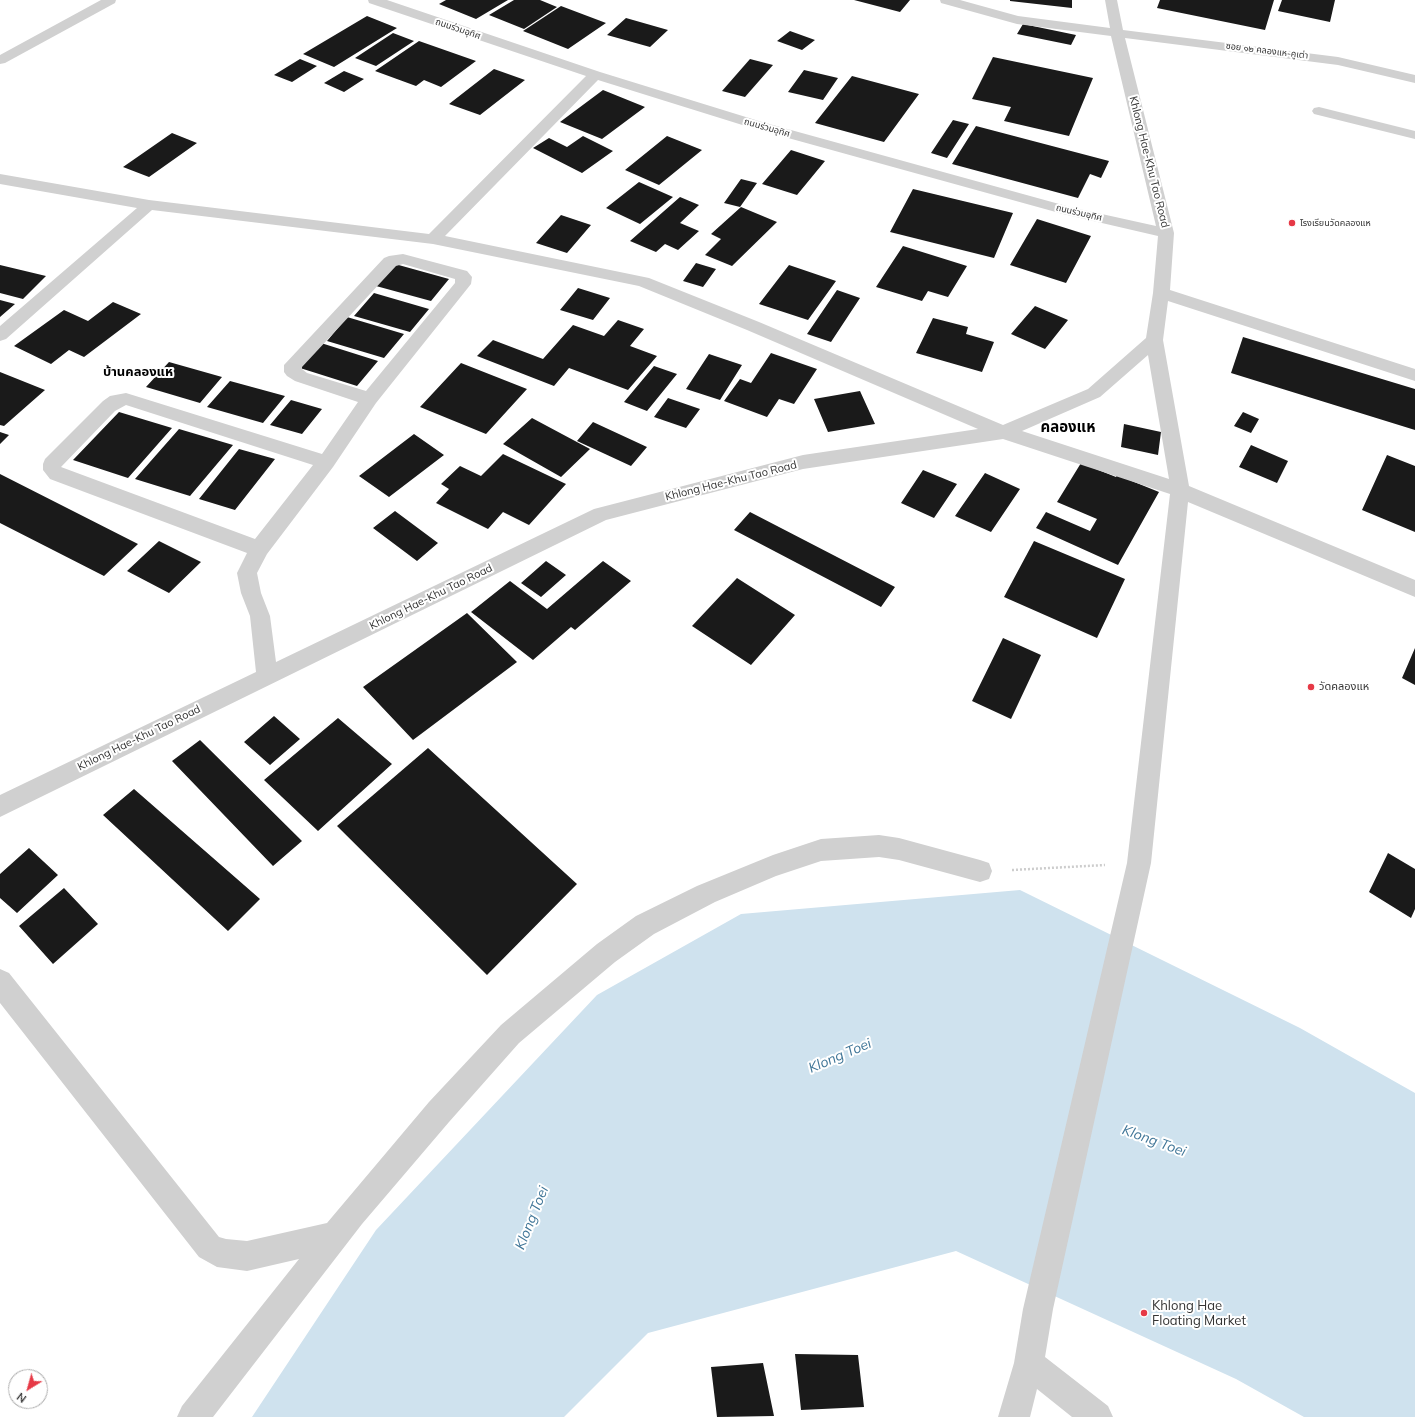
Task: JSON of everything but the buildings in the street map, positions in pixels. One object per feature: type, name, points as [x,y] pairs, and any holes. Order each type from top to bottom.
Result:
[{"type":"street","points":[[0,60],[110,0]]},
{"type":"street","name":"ถนนร่วมอุทิศ","points":[[374,0],[595,75],[758,125],[1068,211],[1166,232]]},
{"type":"street","name":"ซอย ๑๒ คลองแห-คูเต่า","points":[[946,0],[1017,20],[1338,61],[1415,79]]},
{"type":"street","name":"Khlong Hae-Khu Tao Road","points":[[0,806],[601,514],[803,462],[1003,432],[1094,393],[1154,340],[1161,293],[1166,232],[1117,32],[1111,0]]},
{"type":"street","points":[[433,239],[595,75]]},
{"type":"street","points":[[1319,111],[1415,136]]},
{"type":"street","points":[[0,179],[149,205],[433,239],[643,282],[760,329],[1003,432],[1180,490],[1415,589]]},
{"type":"street","points":[[0,335],[149,205]]},
{"type":"street","points":[[267,676],[260,616],[251,594],[247,573],[258,548],[326,462],[370,399],[463,284],[464,277],[403,259],[390,262],[293,365],[293,372],[301,378],[370,399]]},
{"type":"street","points":[[1161,293],[1415,375]]},
{"type":"street","points":[[1014,1417],[1029,1363],[1038,1309],[1139,863],[1180,490],[1154,340]]},
{"type":"street","points":[[258,548],[58,474],[52,470],[52,464],[109,406],[116,401],[126,399],[326,462]]},
{"type":"street","points":[[193,1417],[334,1236],[439,1112],[510,1034],[606,953],[645,925],[706,894],[773,866],[821,850],[879,846],[899,848],[980,871]]},
{"type":"street","points":[[0,982],[209,1247],[217,1252],[247,1256],[334,1236]]},
{"type":"street","points":[[1029,1363],[1097,1417]]},
{"type":"path","points":[[980,871],[1139,863]]},
{"type":"water","name":"Klong Toei","points":[[1020,890],[1300,1028],[1415,1093],[1415,1417],[1304,1417],[1236,1379],[956,1251],[648,1333],[564,1417],[252,1417],[376,1230],[597,995],[741,914]]},
{"type":"place","name":"โรงเรียนวัดคลองแห","points":[[1292,223]]},
{"type":"place","name":"วัดคลองแห","points":[[1311,687]]},
{"type":"place","name":"Khlong Hae Floating Market","points":[[1144,1313]]},
{"type":"district","name":"บ้านคลองแห","points":[[138,372]]},
{"type":"district","name":"คลองแห","points":[[1068,427]]}]
